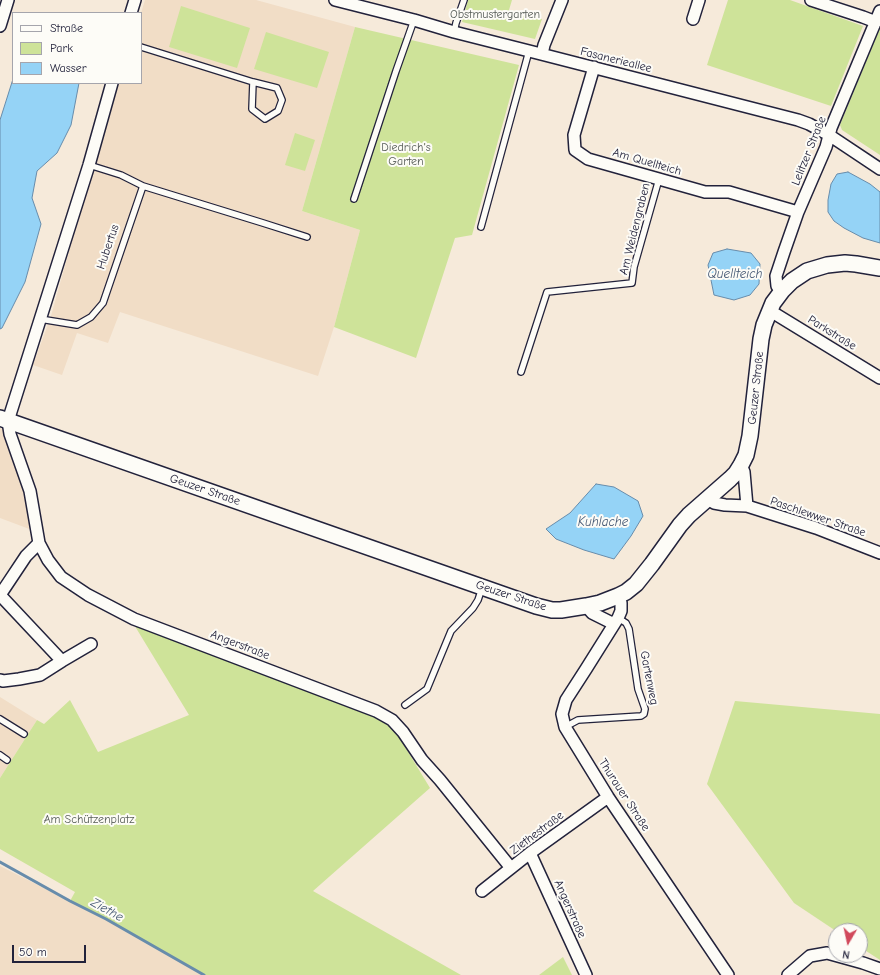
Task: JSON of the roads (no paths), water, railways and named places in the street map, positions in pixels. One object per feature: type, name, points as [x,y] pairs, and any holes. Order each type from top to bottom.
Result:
[{"type":"main road","name":"Geuzer Straße","points":[[4,420],[536,606],[561,610],[586,606],[618,596],[636,584],[680,525],[689,515],[730,479],[741,465],[746,456],[750,436],[761,339],[764,325],[773,303],[782,291],[792,281],[807,271],[826,265],[845,263],[880,268]]},
{"type":"street","points":[[0,26],[8,0]]},
{"type":"street","points":[[131,12],[135,0]]},
{"type":"street","name":"Fasanerieallee","points":[[335,0],[798,120],[829,135],[880,169]]},
{"type":"street","points":[[542,54],[544,45],[562,0]]},
{"type":"street","points":[[694,19],[699,0]]},
{"type":"street","points":[[811,0],[863,16],[876,22]]},
{"type":"street","name":"Lelitzer Straße","points":[[782,291],[777,286],[776,276],[798,212],[826,147],[831,128],[880,11]]},
{"type":"street","name":"Am Quellteich","points":[[594,67],[574,135],[575,150],[588,159],[705,192],[729,192],[798,212]]},
{"type":"street","points":[[4,420],[40,319],[89,165],[112,84]]},
{"type":"street","name":"Parkstraße","points":[[769,311],[880,378]]},
{"type":"street","name":"Angerstraße","points":[[4,420],[30,491],[39,543],[48,560],[61,576],[88,594],[146,624],[376,711],[392,720],[403,732],[422,760],[511,868]]},
{"type":"street","points":[[741,465],[744,472],[747,506]]},
{"type":"street","name":"Paschlewwer Straße","points":[[708,498],[714,503],[747,506],[816,528],[880,553]]},
{"type":"street","points":[[39,543],[26,556],[0,595],[62,661]]},
{"type":"street","name":"Thurauer Straße","points":[[618,596],[621,603],[621,611],[566,700],[562,714],[565,727],[608,797],[728,975]]},
{"type":"street","points":[[586,606],[592,613],[616,621]]},
{"type":"street","points":[[0,680],[19,680],[40,675],[91,644]]},
{"type":"street","name":"Ziethestraße","points":[[482,891],[530,853],[608,797]]},
{"type":"street","name":"Angerstraße","points":[[530,853],[586,975]]},
{"type":"street","points":[[788,975],[810,956],[828,953],[880,969]]},
{"type":"lane","points":[[454,32],[464,0]]},
{"type":"lane","points":[[354,199],[414,20]]},
{"type":"lane","points":[[142,47],[277,88],[282,100],[278,111],[265,119],[252,109],[254,82]]},
{"type":"lane","points":[[481,227],[529,51]]},
{"type":"lane","points":[[89,165],[121,175],[143,186],[307,237]]},
{"type":"lane","name":"Am Weidengraben","points":[[521,372],[547,292],[632,283],[634,267],[659,179]]},
{"type":"lane","name":"Hubertus","points":[[40,319],[77,325],[91,317],[103,303],[143,186]]},
{"type":"lane","points":[[405,705],[427,689],[451,631],[473,608],[478,600],[482,588]]},
{"type":"lane","name":"Gartenweg","points":[[565,727],[578,720],[641,716],[644,714],[645,709],[638,689],[629,630],[626,623],[616,621]]},
{"type":"lane","points":[[0,719],[24,734]]},
{"type":"lane","points":[[0,756],[8,760]]},
{"type":"water","points":[[12,82],[12,84],[79,84],[71,125],[57,153],[37,171],[32,198],[41,224],[25,282],[2,328],[0,329],[0,120]]},
{"type":"water","points":[[848,172],[870,184],[880,192],[880,243],[863,238],[844,228],[834,221],[828,212],[828,200],[831,184],[837,174]]},
{"type":"water","name":"Quellteich","points":[[727,249],[751,253],[760,264],[759,284],[750,295],[734,300],[714,295],[708,265],[713,253]]},
{"type":"water","name":"Kuhlache","points":[[596,484],[614,487],[638,501],[643,516],[631,536],[614,559],[584,550],[556,539],[546,529],[570,513]]},
{"type":"waterway","name":"Ziethe","points":[[0,862],[106,919],[204,975]]},
{"type":"park label","name":"Obstmustergarten","points":[[495,15]]},
{"type":"park label","name":"Diedrich's Garten","points":[[406,155]]},
{"type":"park label","name":"Am Schützenplatz","points":[[89,820]]}]
